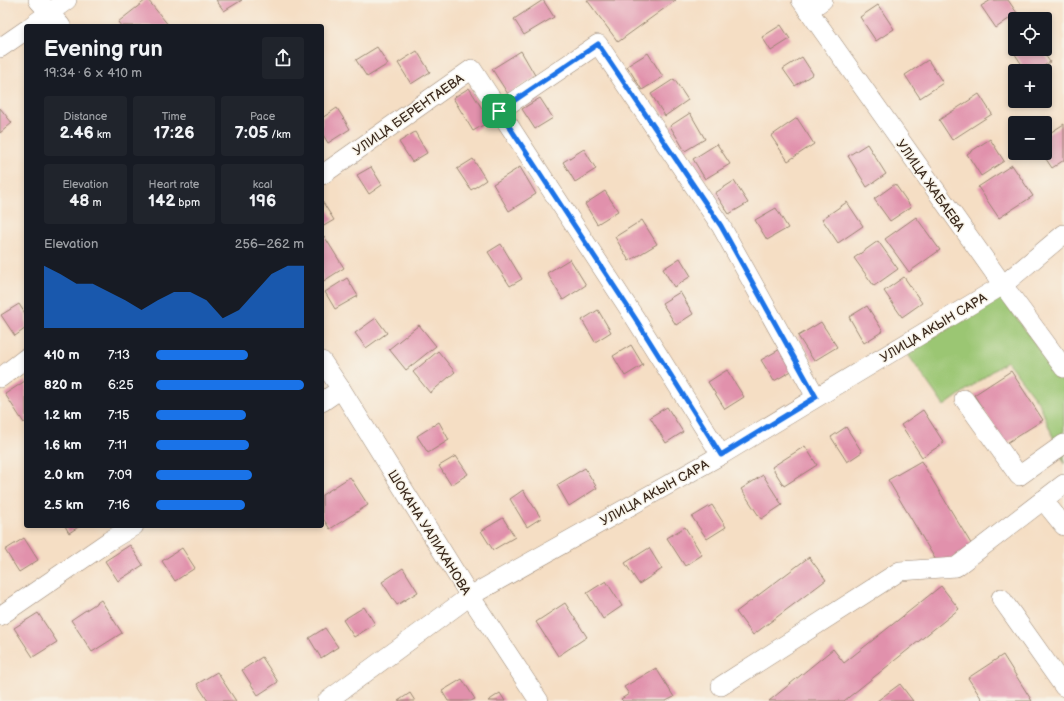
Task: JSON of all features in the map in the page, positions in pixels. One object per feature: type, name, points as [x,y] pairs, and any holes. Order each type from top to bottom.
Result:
[{"type":"street","points":[[34,24],[67,0]]},
{"type":"street","name":"УЛИЦА ЖАБАЕВА","points":[[811,4],[1003,285],[1064,368]]},
{"type":"street","points":[[0,48],[24,31]]},
{"type":"street","points":[[499,111],[598,44],[721,226],[816,397]]},
{"type":"street","name":"УЛИЦА БЕРЕНТАЕВА","points":[[324,174],[472,69],[631,311],[721,455]]},
{"type":"street","name":"УЛИЦА АКЫН САРА","points":[[327,701],[470,596],[721,455],[1003,285],[1064,234]]},
{"type":"street","points":[[0,378],[24,360]]},
{"type":"street","name":"ШОКАНА УАЛИХАНОВА","points":[[324,365],[341,389],[470,596],[539,701]]},
{"type":"street","points":[[324,401],[341,389]]},
{"type":"street","points":[[964,399],[1019,476],[1064,444]]},
{"type":"street","points":[[721,686],[900,571],[956,567],[1064,484]]},
{"type":"street","points":[[1044,500],[1064,526]]},
{"type":"street","points":[[0,616],[109,541],[131,528]]},
{"type":"street","points":[[1001,598],[1064,687]]},
{"type":"green space","points":[[1001,296],[1064,384],[1064,464],[1040,405],[1007,361],[944,406],[907,353]]},
{"type":"building","points":[[148,0],[167,24],[120,24],[118,22]]},
{"type":"building","points":[[216,0],[242,0],[224,11]]},
{"type":"building","points":[[543,0],[554,17],[524,35],[514,19]]},
{"type":"building","points":[[587,0],[676,0],[618,42]]},
{"type":"building","points":[[991,0],[1008,0],[1016,12],[1008,12],[1008,19],[996,28],[981,6]]},
{"type":"building","points":[[878,5],[894,29],[876,41],[860,17]]},
{"type":"building","points":[[781,25],[790,39],[771,51],[762,37]]},
{"type":"building","points":[[377,47],[388,64],[367,77],[356,60]]},
{"type":"building","points":[[417,51],[430,72],[411,84],[398,63]]},
{"type":"building","points":[[521,51],[536,77],[508,94],[492,69]]},
{"type":"building","points":[[648,53],[663,77],[642,90],[627,66]]},
{"type":"building","points":[[1016,56],[1046,56],[1050,62],[1047,64],[1021,64]]},
{"type":"building","points":[[802,57],[813,74],[795,86],[783,69]]},
{"type":"building","points":[[928,60],[943,83],[920,98],[905,75]]},
{"type":"building","points":[[674,79],[688,100],[665,116],[651,94]]},
{"type":"building","points":[[469,88],[490,121],[473,131],[453,98]]},
{"type":"building","points":[[979,94],[992,114],[952,140],[939,120]]},
{"type":"building","points":[[540,98],[553,118],[535,129],[522,109]]},
{"type":"building","points":[[0,108],[12,123],[0,133]]},
{"type":"building","points":[[337,108],[350,129],[328,143],[324,136],[324,117]]},
{"type":"building","points":[[690,113],[705,139],[685,151],[670,126]]},
{"type":"building","points":[[797,118],[814,144],[788,161],[771,136]]},
{"type":"building","points":[[1064,124],[1064,160],[1052,168],[1047,160],[1052,160],[1052,132]]},
{"type":"building","points":[[415,132],[427,153],[412,162],[399,142]]},
{"type":"building","points":[[990,139],[1004,161],[981,176],[967,154]]},
{"type":"building","points":[[717,144],[730,164],[705,179],[693,159]]},
{"type":"building","points":[[867,144],[886,174],[867,187],[848,156]]},
{"type":"building","points":[[584,149],[596,169],[575,182],[563,162]]},
{"type":"building","points":[[473,159],[486,180],[471,190],[457,169]]},
{"type":"building","points":[[1012,165],[1033,196],[999,218],[978,187]]},
{"type":"building","points":[[371,167],[382,185],[369,194],[357,175]]},
{"type":"building","points":[[520,167],[536,194],[509,211],[493,184]]},
{"type":"building","points":[[734,181],[748,203],[729,214],[715,193]]},
{"type":"building","points":[[895,184],[911,207],[890,221],[874,199]]},
{"type":"building","points":[[605,191],[618,211],[597,224],[585,204]]},
{"type":"building","points":[[847,202],[863,226],[838,243],[822,219]]},
{"type":"building","points":[[324,204],[334,220],[324,226]]},
{"type":"building","points":[[776,208],[788,228],[767,240],[755,220]]},
{"type":"building","points":[[916,217],[940,250],[909,272],[885,239]]},
{"type":"building","points":[[642,220],[657,244],[629,261],[615,237]]},
{"type":"building","points":[[324,236],[344,268],[324,281]]},
{"type":"building","points":[[878,241],[898,269],[874,286],[854,258]]},
{"type":"building","points":[[501,244],[522,279],[510,286],[488,252]]},
{"type":"building","points":[[680,258],[691,276],[674,287],[663,269]]},
{"type":"building","points":[[570,259],[586,285],[563,300],[547,273]]},
{"type":"building","points":[[904,277],[922,303],[902,317],[884,291]]},
{"type":"building","points":[[347,278],[358,296],[335,309],[325,292]]},
{"type":"building","points":[[680,292],[693,314],[676,325],[662,303]]},
{"type":"building","points":[[19,304],[24,312],[24,329],[15,336],[1,315]]},
{"type":"building","points":[[867,306],[883,331],[864,343],[849,317]]},
{"type":"building","points":[[598,310],[611,332],[595,342],[582,320]]},
{"type":"building","points":[[376,318],[387,333],[366,348],[355,333]]},
{"type":"building","points":[[821,322],[837,347],[814,361],[798,336]]},
{"type":"building","points":[[419,325],[436,346],[406,370],[389,349]]},
{"type":"building","points":[[631,345],[643,365],[625,376],[613,356]]},
{"type":"building","points":[[782,348],[795,369],[774,381],[761,360]]},
{"type":"building","points":[[438,351],[455,372],[430,393],[413,372]]},
{"type":"building","points":[[727,370],[744,397],[725,409],[708,382]]},
{"type":"building","points":[[1011,371],[1043,420],[1005,444],[974,395]]},
{"type":"building","points":[[24,382],[24,423],[5,394]]},
{"type":"building","points":[[667,407],[683,432],[666,443],[650,417]]},
{"type":"building","points":[[923,410],[944,443],[922,457],[901,425]]},
{"type":"building","points":[[439,422],[449,440],[428,453],[417,436]]},
{"type":"building","points":[[846,427],[862,452],[847,462],[831,437]]},
{"type":"building","points":[[805,446],[817,465],[784,486],[772,467]]},
{"type":"building","points":[[456,456],[468,474],[451,485],[439,466]]},
{"type":"building","points":[[921,461],[973,547],[940,567],[888,480]]},
{"type":"building","points":[[585,468],[597,488],[569,506],[557,485]]},
{"type":"building","points":[[763,475],[782,505],[761,519],[741,489]]},
{"type":"building","points":[[350,477],[368,505],[330,529],[324,520],[324,494]]},
{"type":"building","points":[[523,490],[541,518],[527,527],[510,499]]},
{"type":"building","points":[[712,505],[726,527],[707,539],[692,517]]},
{"type":"building","points":[[503,518],[515,537],[493,550],[481,531]]},
{"type":"building","points":[[685,527],[702,555],[685,566],[667,538]]},
{"type":"building","points":[[66,528],[77,528],[69,533]]},
{"type":"building","points":[[24,538],[38,560],[19,572],[5,550]]},
{"type":"building","points":[[130,545],[143,565],[118,581],[105,561]]},
{"type":"building","points":[[182,548],[195,568],[175,581],[162,561]]},
{"type":"building","points":[[649,548],[662,569],[639,584],[625,563]]},
{"type":"building","points":[[809,557],[826,580],[753,635],[736,612]]},
{"type":"building","points":[[403,568],[418,592],[397,605],[382,582]]},
{"type":"building","points":[[606,581],[622,606],[603,619],[587,593]]},
{"type":"building","points":[[941,586],[959,609],[844,701],[769,701],[833,649],[844,663]]},
{"type":"building","points":[[101,600],[122,633],[92,652],[71,620]]},
{"type":"building","points":[[565,603],[587,637],[558,656],[536,622]]},
{"type":"building","points":[[364,607],[375,624],[354,637],[343,620]]},
{"type":"building","points":[[38,613],[57,642],[33,657],[14,628]]},
{"type":"building","points":[[325,628],[338,647],[321,658],[309,638]]},
{"type":"building","points":[[1003,655],[1032,701],[983,701],[968,678]]},
{"type":"building","points":[[262,657],[278,682],[258,695],[242,670]]},
{"type":"building","points":[[656,668],[674,697],[666,701],[623,701],[621,699],[629,694],[624,687]]},
{"type":"building","points":[[217,672],[236,701],[208,701],[197,684]]},
{"type":"building","points":[[462,679],[475,699],[471,701],[448,701],[442,691]]},
{"type":"building","points":[[900,684],[913,701],[877,701]]},
{"type":"building","points":[[410,693],[415,701],[398,701]]},
{"type":"building","points":[[500,693],[505,701],[488,701]]},
{"type":"route","points":[[598,44],[721,226],[816,397],[721,455],[635,318],[499,111],[598,44]]}]
